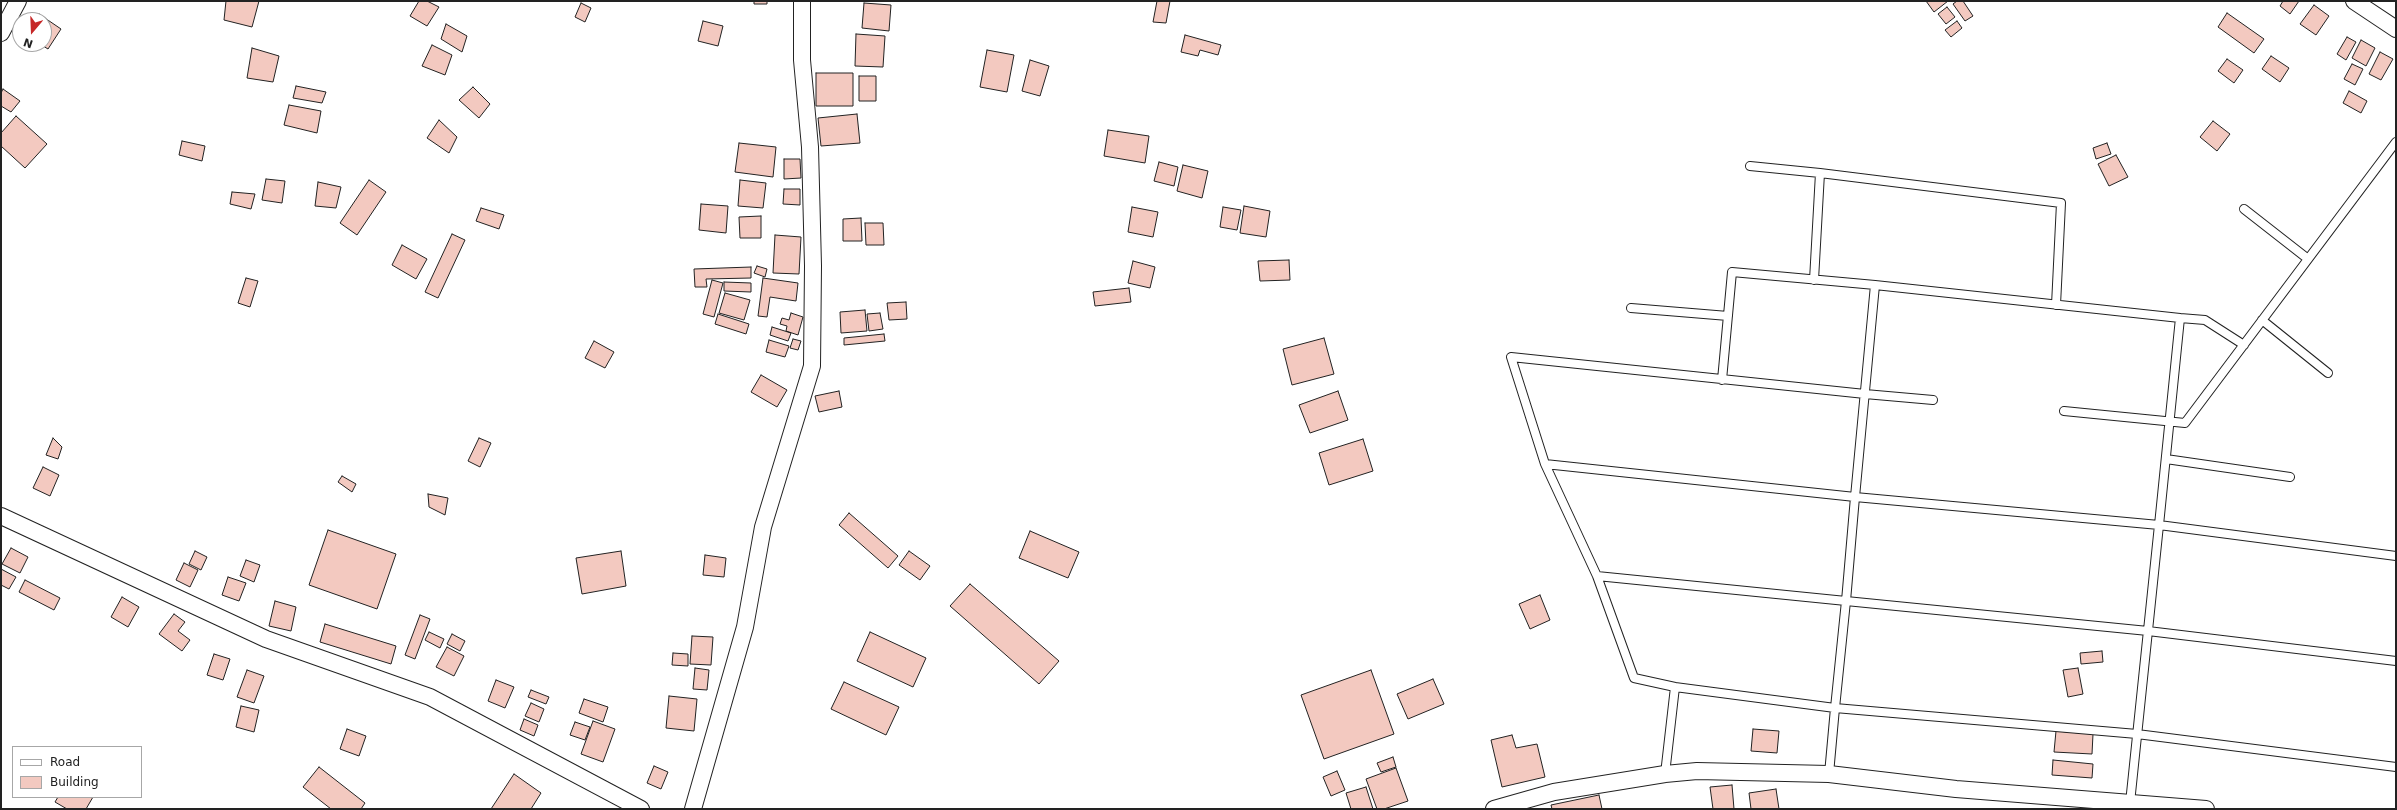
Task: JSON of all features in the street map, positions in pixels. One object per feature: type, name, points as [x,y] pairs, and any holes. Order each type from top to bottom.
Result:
[{"type":"street","points":[[1,33],[18,1]]},
{"type":"street","points":[[693,809],[745,627],[764,527],[812,366],[813,266],[810,147],[802,60],[802,1]]},
{"type":"street","points":[[2354,1],[2396,29]]},
{"type":"street","points":[[1,516],[266,639],[430,697],[641,809]]},
{"type":"street","points":[[1494,809],[1554,792],[1665,774],[1697,771],[1829,774],[1956,789],[2206,809]]},
{"type":"lane","points":[[2064,411],[2185,423],[2396,142]]},
{"type":"lane","points":[[1750,166],[1820,173],[2061,203],[2056,305]]},
{"type":"lane","points":[[1814,280],[1820,173]]},
{"type":"lane","points":[[2244,209],[2308,259]]},
{"type":"lane","points":[[1722,380],[1732,272],[1875,285],[2205,320],[2244,345]]},
{"type":"lane","points":[[1829,774],[1875,285]]},
{"type":"lane","points":[[1631,308],[1728,316]]},
{"type":"lane","points":[[2130,803],[2180,318]]},
{"type":"lane","points":[[2262,320],[2328,372]]},
{"type":"lane","points":[[1933,400],[1722,380],[1511,357],[1545,464],[1597,576],[1634,678],[1675,686],[1835,708],[2137,734],[2396,767]]},
{"type":"lane","points":[[2166,459],[2290,477]]},
{"type":"lane","points":[[1545,464],[1855,497],[2159,525],[2396,556]]},
{"type":"lane","points":[[1597,576],[2148,631],[2396,661]]},
{"type":"lane","points":[[1665,774],[1675,686]]},
{"type":"building","points":[[226,1],[259,1],[252,27],[224,20]]},
{"type":"building","points":[[419,1],[427,1],[439,7],[427,26],[410,16]]},
{"type":"building","points":[[754,1],[767,1],[767,4],[754,4]]},
{"type":"building","points":[[1157,1],[1170,1],[1166,23],[1153,22]]},
{"type":"building","points":[[1926,1],[1948,1],[1934,12]]},
{"type":"building","points":[[1957,1],[1963,1],[1973,16],[1965,21],[1953,4]]},
{"type":"building","points":[[2283,1],[2299,1],[2290,14],[2280,6]]},
{"type":"building","points":[[581,3],[591,8],[585,22],[575,17]]},
{"type":"building","points":[[864,3],[891,5],[889,31],[862,28]]},
{"type":"building","points":[[2314,5],[2329,16],[2316,35],[2300,24]]},
{"type":"building","points":[[1947,7],[1955,17],[1946,24],[1938,14]]},
{"type":"building","points":[[2227,13],[2264,39],[2254,53],[2218,27]]},
{"type":"building","points":[[703,21],[723,26],[718,46],[698,41]]},
{"type":"building","points":[[1957,21],[1962,28],[1951,37],[1945,30]]},
{"type":"building","points":[[52,23],[61,29],[52,43]]},
{"type":"building","points":[[446,24],[467,36],[462,52],[441,39]]},
{"type":"building","points":[[856,34],[885,36],[883,67],[855,66]]},
{"type":"building","points":[[1185,35],[1221,45],[1218,55],[1200,50],[1198,56],[1181,52]]},
{"type":"building","points":[[2347,37],[2356,42],[2346,60],[2337,54]]},
{"type":"building","points":[[2361,40],[2375,48],[2366,66],[2352,58]]},
{"type":"building","points":[[432,45],[452,55],[445,75],[422,66]]},
{"type":"building","points":[[252,48],[279,56],[273,82],[247,78]]},
{"type":"building","points":[[987,50],[1014,55],[1007,92],[980,87]]},
{"type":"building","points":[[2380,52],[2393,59],[2381,80],[2369,74]]},
{"type":"building","points":[[2271,56],[2289,68],[2280,82],[2262,69]]},
{"type":"building","points":[[2227,59],[2243,70],[2234,83],[2218,71]]},
{"type":"building","points":[[1030,60],[1049,66],[1040,96],[1022,91]]},
{"type":"building","points":[[2352,64],[2363,69],[2355,85],[2344,79]]},
{"type":"building","points":[[816,73],[853,73],[853,106],[816,106]]},
{"type":"building","points":[[859,76],[876,76],[876,101],[859,101]]},
{"type":"building","points":[[296,86],[326,92],[322,103],[293,98]]},
{"type":"building","points":[[473,87],[490,104],[479,118],[459,100]]},
{"type":"building","points":[[3,89],[20,101],[11,112],[1,106],[1,93]]},
{"type":"building","points":[[2349,91],[2367,101],[2361,113],[2343,103]]},
{"type":"building","points":[[289,105],[321,111],[317,133],[284,125]]},
{"type":"building","points":[[857,114],[860,143],[821,146],[818,118]]},
{"type":"building","points":[[16,116],[47,144],[25,168],[1,146],[1,133]]},
{"type":"building","points":[[439,120],[457,137],[449,153],[427,138]]},
{"type":"building","points":[[2213,121],[2230,134],[2217,151],[2200,137]]},
{"type":"building","points":[[1108,130],[1149,136],[1145,163],[1104,156]]},
{"type":"building","points":[[182,141],[205,146],[202,161],[179,155]]},
{"type":"building","points":[[739,143],[776,147],[773,177],[735,172]]},
{"type":"building","points":[[2107,143],[2111,154],[2096,159],[2093,148]]},
{"type":"building","points":[[2116,155],[2128,177],[2109,186],[2098,164]]},
{"type":"building","points":[[784,159],[800,159],[801,178],[784,179]]},
{"type":"building","points":[[1159,162],[1178,167],[1174,186],[1154,181]]},
{"type":"building","points":[[1183,165],[1208,171],[1202,198],[1177,191]]},
{"type":"building","points":[[266,179],[285,181],[282,203],[262,200]]},
{"type":"building","points":[[369,180],[386,192],[357,235],[340,223]]},
{"type":"building","points":[[740,180],[766,183],[763,208],[738,206]]},
{"type":"building","points":[[318,182],[341,187],[336,208],[315,206]]},
{"type":"building","points":[[784,189],[800,189],[800,205],[783,204]]},
{"type":"building","points":[[232,192],[255,194],[251,209],[230,204]]},
{"type":"building","points":[[701,204],[728,206],[726,233],[699,230]]},
{"type":"building","points":[[1244,206],[1270,211],[1266,237],[1240,233]]},
{"type":"building","points":[[1132,207],[1158,212],[1153,237],[1128,232]]},
{"type":"building","points":[[1223,207],[1241,210],[1237,230],[1220,227]]},
{"type":"building","points":[[481,208],[504,215],[499,229],[476,221]]},
{"type":"building","points":[[761,216],[761,238],[740,238],[739,217]]},
{"type":"building","points":[[861,218],[862,241],[843,241],[843,219]]},
{"type":"building","points":[[865,223],[883,223],[884,245],[866,245]]},
{"type":"building","points":[[452,234],[465,240],[438,298],[425,292]]},
{"type":"building","points":[[775,235],[801,237],[799,274],[773,273]]},
{"type":"building","points":[[402,245],[427,259],[416,279],[392,265]]},
{"type":"building","points":[[1289,260],[1290,280],[1260,281],[1258,261]]},
{"type":"building","points":[[1133,261],[1155,267],[1150,288],[1128,283]]},
{"type":"building","points":[[757,266],[767,269],[765,277],[754,273]]},
{"type":"building","points":[[751,267],[751,278],[706,279],[707,287],[695,287],[694,269]]},
{"type":"building","points":[[246,278],[258,281],[250,307],[238,303]]},
{"type":"building","points":[[763,278],[798,283],[796,301],[770,297],[767,317],[758,316]]},
{"type":"building","points":[[712,280],[723,283],[714,317],[703,314]]},
{"type":"building","points":[[724,282],[751,283],[751,292],[724,291]]},
{"type":"building","points":[[1129,288],[1131,302],[1095,306],[1093,292]]},
{"type":"building","points":[[725,293],[750,300],[744,320],[719,313]]},
{"type":"building","points":[[906,302],[907,319],[889,320],[887,303]]},
{"type":"building","points":[[865,310],[867,331],[841,333],[840,312]]},
{"type":"building","points":[[791,313],[803,317],[798,335],[786,331],[787,326],[780,324],[782,318],[789,320]]},
{"type":"building","points":[[880,313],[883,329],[869,331],[867,314]]},
{"type":"building","points":[[718,314],[749,324],[746,334],[715,324]]},
{"type":"building","points":[[772,327],[791,333],[788,341],[770,335]]},
{"type":"building","points":[[884,334],[885,341],[844,345],[844,338]]},
{"type":"building","points":[[1324,338],[1334,374],[1292,385],[1283,349]]},
{"type":"building","points":[[793,339],[801,341],[798,350],[790,348]]},
{"type":"building","points":[[769,340],[789,346],[785,357],[766,352]]},
{"type":"building","points":[[594,341],[614,352],[605,368],[585,358]]},
{"type":"building","points":[[761,375],[787,390],[777,407],[751,392]]},
{"type":"building","points":[[839,391],[842,407],[819,412],[815,396]]},
{"type":"building","points":[[1338,391],[1348,420],[1310,433],[1299,405]]},
{"type":"building","points":[[53,438],[62,447],[58,459],[46,455]]},
{"type":"building","points":[[479,438],[491,443],[480,467],[468,461]]},
{"type":"building","points":[[1363,439],[1373,471],[1329,485],[1319,453]]},
{"type":"building","points":[[43,467],[59,475],[50,496],[33,488]]},
{"type":"building","points":[[342,476],[356,484],[352,492],[338,482]]},
{"type":"building","points":[[428,494],[448,498],[445,515],[429,507]]},
{"type":"building","points":[[849,513],[898,556],[888,568],[839,525]]},
{"type":"building","points":[[328,530],[396,554],[377,609],[309,585]]},
{"type":"building","points":[[1030,531],[1079,552],[1068,578],[1019,558]]},
{"type":"building","points":[[11,548],[28,557],[20,573],[2,564]]},
{"type":"building","points":[[195,551],[207,557],[201,570],[189,564]]},
{"type":"building","points":[[621,551],[626,586],[582,594],[576,558]]},
{"type":"building","points":[[909,551],[930,566],[920,580],[899,565]]},
{"type":"building","points":[[705,555],[726,558],[724,577],[703,575]]},
{"type":"building","points":[[246,560],[260,565],[254,582],[240,576]]},
{"type":"building","points":[[184,563],[198,570],[190,587],[176,580]]},
{"type":"building","points":[[1,569],[16,577],[9,589],[1,585]]},
{"type":"building","points":[[228,577],[246,583],[239,601],[222,595]]},
{"type":"building","points":[[25,580],[60,598],[54,610],[19,592]]},
{"type":"building","points":[[970,584],[1059,661],[1039,684],[950,606]]},
{"type":"building","points":[[1540,595],[1550,620],[1530,629],[1519,604]]},
{"type":"building","points":[[122,597],[139,607],[128,627],[111,617]]},
{"type":"building","points":[[275,601],[296,607],[291,631],[269,626]]},
{"type":"building","points":[[174,614],[185,622],[178,631],[190,640],[182,651],[159,634]]},
{"type":"building","points":[[420,615],[430,619],[415,659],[405,655]]},
{"type":"building","points":[[325,624],[396,646],[391,664],[320,642]]},
{"type":"building","points":[[429,632],[444,639],[440,648],[425,640]]},
{"type":"building","points":[[870,632],[926,658],[913,687],[857,661]]},
{"type":"building","points":[[452,634],[465,641],[460,651],[447,644]]},
{"type":"building","points":[[692,636],[713,637],[711,665],[690,664]]},
{"type":"building","points":[[447,647],[464,656],[454,676],[436,667]]},
{"type":"building","points":[[2102,651],[2103,662],[2081,664],[2080,653]]},
{"type":"building","points":[[673,653],[688,654],[688,666],[672,665]]},
{"type":"building","points":[[214,654],[230,659],[223,680],[207,675]]},
{"type":"building","points":[[695,668],[709,670],[707,690],[693,689]]},
{"type":"building","points":[[2078,668],[2083,694],[2068,697],[2063,670]]},
{"type":"building","points":[[247,670],[264,676],[254,703],[237,697]]},
{"type":"building","points":[[1371,670],[1394,734],[1324,759],[1301,695]]},
{"type":"building","points":[[1433,679],[1444,704],[1408,719],[1397,694]]},
{"type":"building","points":[[496,680],[514,687],[505,708],[488,701]]},
{"type":"building","points":[[844,682],[899,707],[886,735],[831,709]]},
{"type":"building","points":[[531,690],[549,697],[546,704],[528,697]]},
{"type":"building","points":[[669,696],[697,699],[694,731],[666,728]]},
{"type":"building","points":[[584,699],[608,707],[603,722],[579,713]]},
{"type":"building","points":[[531,703],[544,709],[539,722],[525,716]]},
{"type":"building","points":[[241,706],[259,710],[254,732],[236,727]]},
{"type":"building","points":[[524,719],[538,725],[534,736],[520,730]]},
{"type":"building","points":[[593,721],[615,729],[603,762],[581,754]]},
{"type":"building","points":[[575,722],[590,727],[585,740],[570,735]]},
{"type":"building","points":[[347,729],[366,736],[359,756],[340,749]]},
{"type":"building","points":[[1753,729],[1779,731],[1777,753],[1751,751]]},
{"type":"building","points":[[2056,731],[2093,734],[2092,754],[2054,752]]},
{"type":"building","points":[[1512,735],[1516,748],[1537,744],[1545,777],[1502,787],[1491,740]]},
{"type":"building","points":[[1393,757],[1396,767],[1381,772],[1377,763]]},
{"type":"building","points":[[2053,760],[2093,764],[2092,778],[2052,775]]},
{"type":"building","points":[[654,766],[668,772],[661,789],[647,783]]},
{"type":"building","points":[[319,767],[365,803],[361,809],[331,809],[303,787]]},
{"type":"building","points":[[1396,768],[1408,801],[1384,809],[1377,809],[1366,779]]},
{"type":"building","points":[[1337,771],[1345,790],[1331,796],[1323,777]]},
{"type":"building","points":[[514,774],[541,793],[531,809],[491,809]]},
{"type":"building","points":[[1732,785],[1734,809],[1713,809],[1710,787]]},
{"type":"building","points":[[1366,787],[1373,809],[1351,809],[1346,793]]},
{"type":"building","points":[[1776,789],[1779,809],[1751,809],[1749,793]]},
{"type":"building","points":[[1599,795],[1602,809],[1552,809],[1551,805]]},
{"type":"building","points":[[57,798],[92,798],[86,809],[67,809],[55,802]]}]
